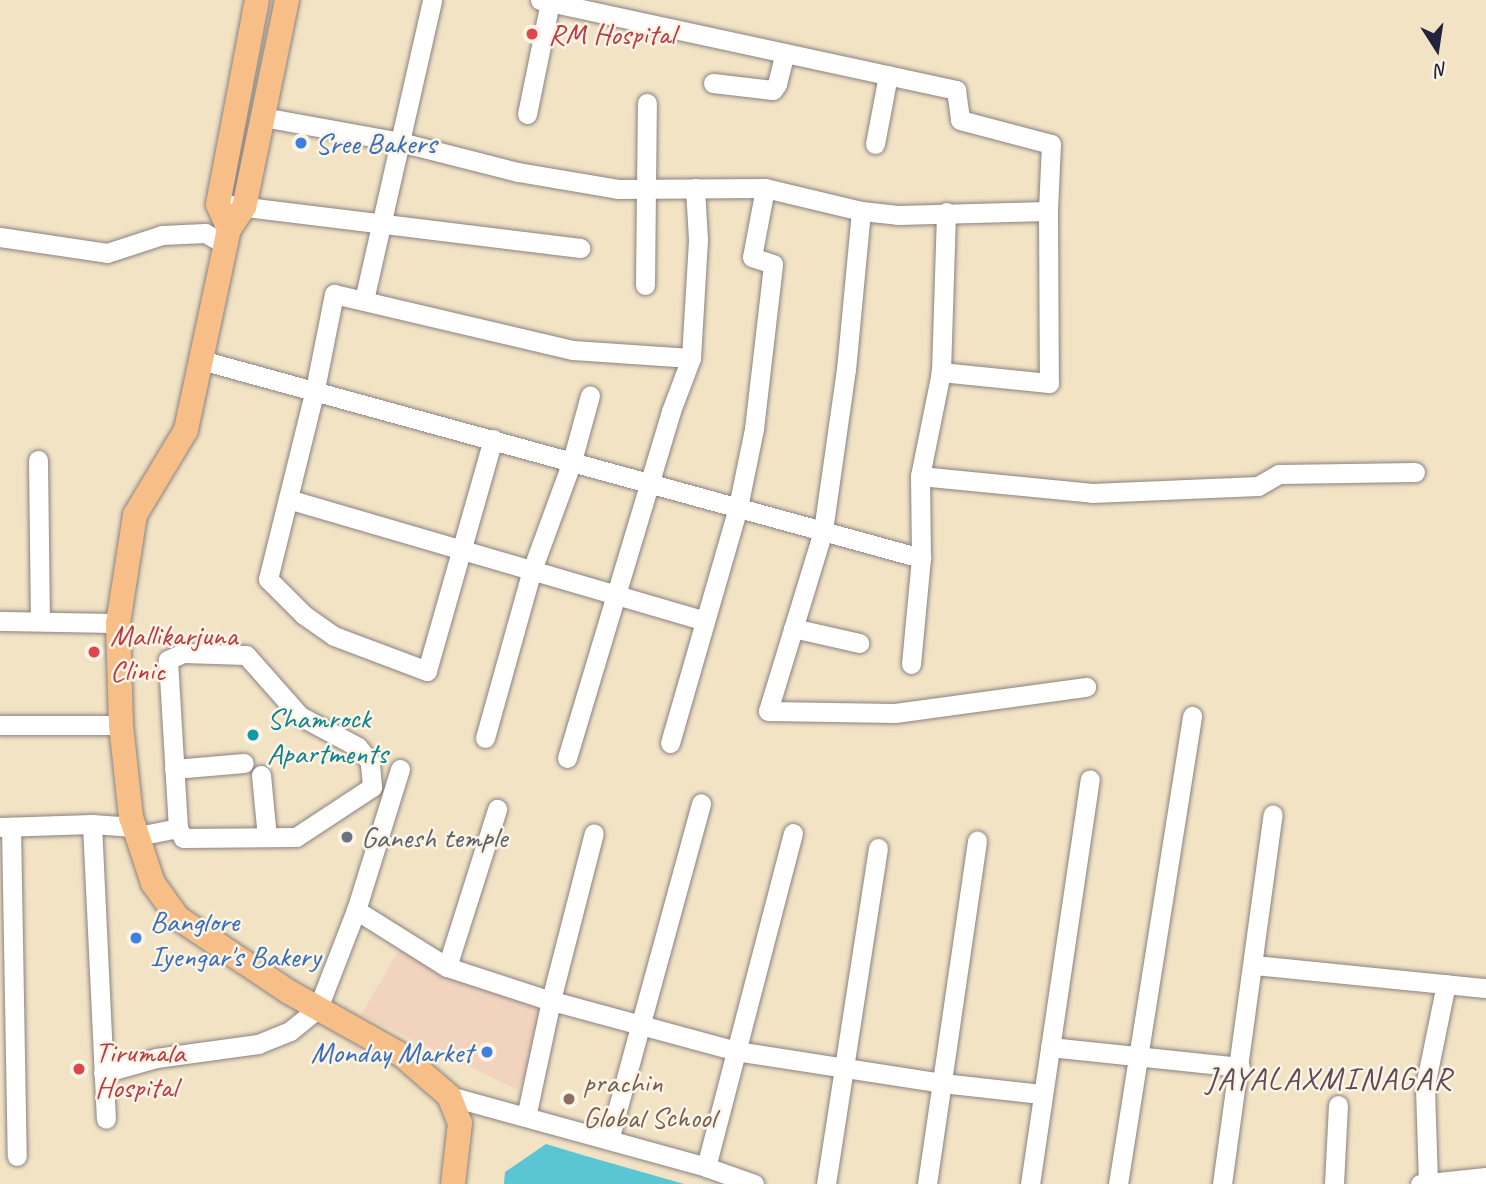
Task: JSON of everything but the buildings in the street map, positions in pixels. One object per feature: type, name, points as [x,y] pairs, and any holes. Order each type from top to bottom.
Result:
[{"type":"main road","points":[[228,237],[218,204],[257,0]]},
{"type":"main road","points":[[286,0],[244,207],[228,237],[186,430],[135,515],[118,623],[121,724],[136,832],[153,883],[178,918],[318,1008],[403,1056],[449,1096],[460,1123],[453,1184]]},
{"type":"street","points":[[364,300],[432,0]]},
{"type":"street","points":[[527,114],[545,1],[956,90],[960,120],[1051,144],[1048,211],[1049,383],[941,372]]},
{"type":"street","points":[[713,83],[773,90],[785,53]]},
{"type":"street","points":[[875,144],[888,75]]},
{"type":"street","points":[[645,285],[647,103]]},
{"type":"street","points":[[262,117],[400,142],[518,172],[618,189],[765,188],[861,211],[898,215],[1048,211]]},
{"type":"street","points":[[567,758],[671,411],[691,358],[698,239],[695,188]]},
{"type":"street","points":[[670,743],[738,507],[754,429],[773,264],[752,257],[765,188]]},
{"type":"street","points":[[218,204],[580,248]]},
{"type":"street","points":[[861,211],[846,369],[823,531],[768,711],[895,713],[1086,687]]},
{"type":"street","points":[[911,664],[921,558],[920,476],[941,372],[946,212]]},
{"type":"street","points":[[0,237],[107,253],[162,235],[205,233],[228,237]]},
{"type":"street","points":[[493,439],[428,671],[334,636],[304,615],[268,579],[315,389],[334,294],[573,350],[691,358]]},
{"type":"street","points":[[201,360],[315,389],[921,558]]},
{"type":"street","points":[[485,738],[532,570],[572,461],[590,395]]},
{"type":"street","points":[[37,460],[40,621]]},
{"type":"street","points":[[920,476],[1092,493],[1258,486],[1279,474],[1415,472]]},
{"type":"street","points":[[288,499],[705,621]]},
{"type":"street","points":[[0,621],[118,623]]},
{"type":"street","points":[[793,628],[859,643]]},
{"type":"street","points":[[183,653],[246,655],[300,716],[358,747],[370,762],[372,788],[296,837],[183,838],[178,828],[174,769],[169,660],[183,653]]},
{"type":"street","points":[[1118,1184],[1192,716]]},
{"type":"street","points":[[0,725],[121,724]]},
{"type":"street","points":[[174,769],[244,763]]},
{"type":"street","points":[[103,1073],[156,1058],[258,1044],[290,1031],[318,1008],[356,910],[400,769]]},
{"type":"street","points":[[261,775],[267,837]]},
{"type":"street","points":[[1030,1184],[1041,1094],[1090,779]]},
{"type":"street","points":[[608,1140],[701,803]]},
{"type":"street","points":[[447,967],[497,808]]},
{"type":"street","points":[[1223,1184],[1273,814]]},
{"type":"street","points":[[92,824],[106,1119]]},
{"type":"street","points":[[17,1156],[6,827],[92,824],[136,832],[178,828]]},
{"type":"street","points":[[526,1117],[551,1000],[594,833]]},
{"type":"street","points":[[706,1167],[793,833]]},
{"type":"street","points":[[927,1184],[978,841]]},
{"type":"street","points":[[826,1184],[878,848]]},
{"type":"street","points":[[356,910],[447,967],[551,1000],[736,1051],[942,1083],[1041,1094]]},
{"type":"street","points":[[1254,965],[1486,988]]},
{"type":"street","points":[[1446,984],[1425,1086],[1424,1184],[1486,1177]]},
{"type":"street","points":[[1050,1047],[1240,1067]]},
{"type":"street","points":[[449,1096],[706,1167],[754,1184]]},
{"type":"street","points":[[1334,1184],[1338,1105]]},
{"type":"shaded area","name":"Monday Market","points":[[399,950],[468,983],[552,1009],[518,1090],[361,1015]]},
{"type":"water","points":[[546,1144],[684,1184],[504,1184],[505,1172]]},
{"type":"place","name":"RM Hospital","points":[[532,34]]},
{"type":"place","name":"Sree Bakers","points":[[301,143]]},
{"type":"place","name":"Mallikarjuna Clinic","points":[[94,652]]},
{"type":"place","name":"Shamrock Apartments","points":[[253,735]]},
{"type":"place","name":"Ganesh temple","points":[[347,837]]},
{"type":"place","name":"Banglore Iyengar's Bakery","points":[[136,938]]},
{"type":"place","name":"Monday Market","points":[[487,1052]]},
{"type":"place","name":"Tirumala Hospital","points":[[79,1069]]},
{"type":"place","name":"prachin Global School","points":[[569,1099]]},
{"type":"district","name":"JAYALAXMINAGAR","points":[[1329,1079]]}]
